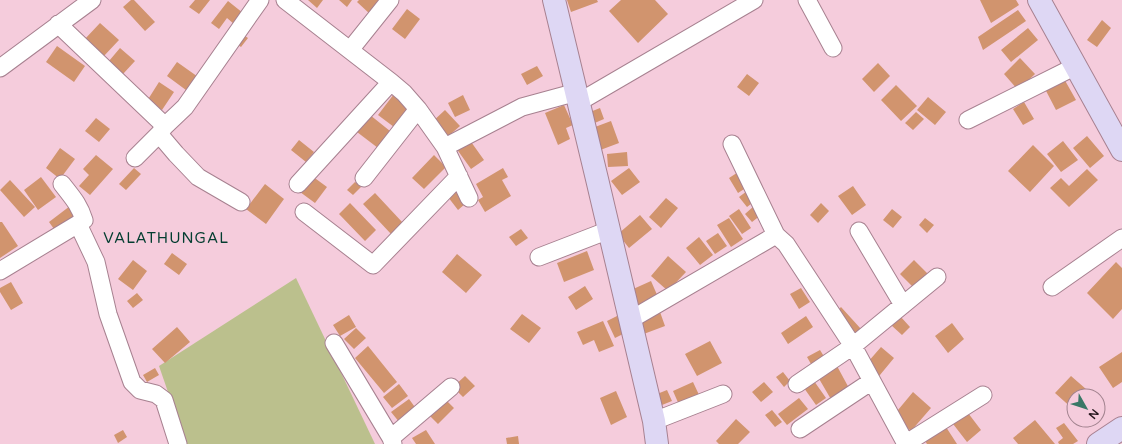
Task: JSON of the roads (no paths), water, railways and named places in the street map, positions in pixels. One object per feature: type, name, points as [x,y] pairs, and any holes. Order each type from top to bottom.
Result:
[{"type":"street","points":[[0,68],[92,0]]},
{"type":"street","points":[[135,158],[184,108],[260,0]]},
{"type":"street","points":[[285,0],[404,93],[418,109],[445,147],[469,198]]},
{"type":"street","points":[[350,50],[390,0]]},
{"type":"street","points":[[554,0],[654,421],[657,444]]},
{"type":"street","points":[[445,147],[522,107],[578,97],[754,0]]},
{"type":"street","points":[[807,0],[833,48]]},
{"type":"street","points":[[1039,0],[1122,150]]},
{"type":"street","points":[[58,24],[162,130],[163,140],[198,177],[241,202]]},
{"type":"street","points":[[968,120],[1076,66]]},
{"type":"street","points":[[298,184],[391,82]]},
{"type":"street","points":[[364,178],[418,109]]},
{"type":"street","points":[[732,144],[776,235],[786,244],[853,346],[905,444],[983,395]]},
{"type":"street","points":[[304,212],[373,265],[459,176]]},
{"type":"street","points":[[0,271],[84,220],[77,202],[62,184]]},
{"type":"street","points":[[78,224],[96,262],[108,314],[132,382],[140,390],[156,394],[164,400],[178,444]]},
{"type":"street","points":[[539,257],[609,230]]},
{"type":"street","points":[[859,231],[903,305]]},
{"type":"street","points":[[630,320],[776,235]]},
{"type":"street","points":[[1052,287],[1122,238]]},
{"type":"street","points":[[797,384],[853,346],[937,277]]},
{"type":"street","points":[[334,343],[392,441],[451,387]]},
{"type":"street","points":[[800,429],[872,381]]},
{"type":"street","points":[[654,421],[723,394]]},
{"type":"street","points":[[1098,444],[1122,428]]},
{"type":"district","name":"VALATHUNGAL","points":[[166,238]]}]
